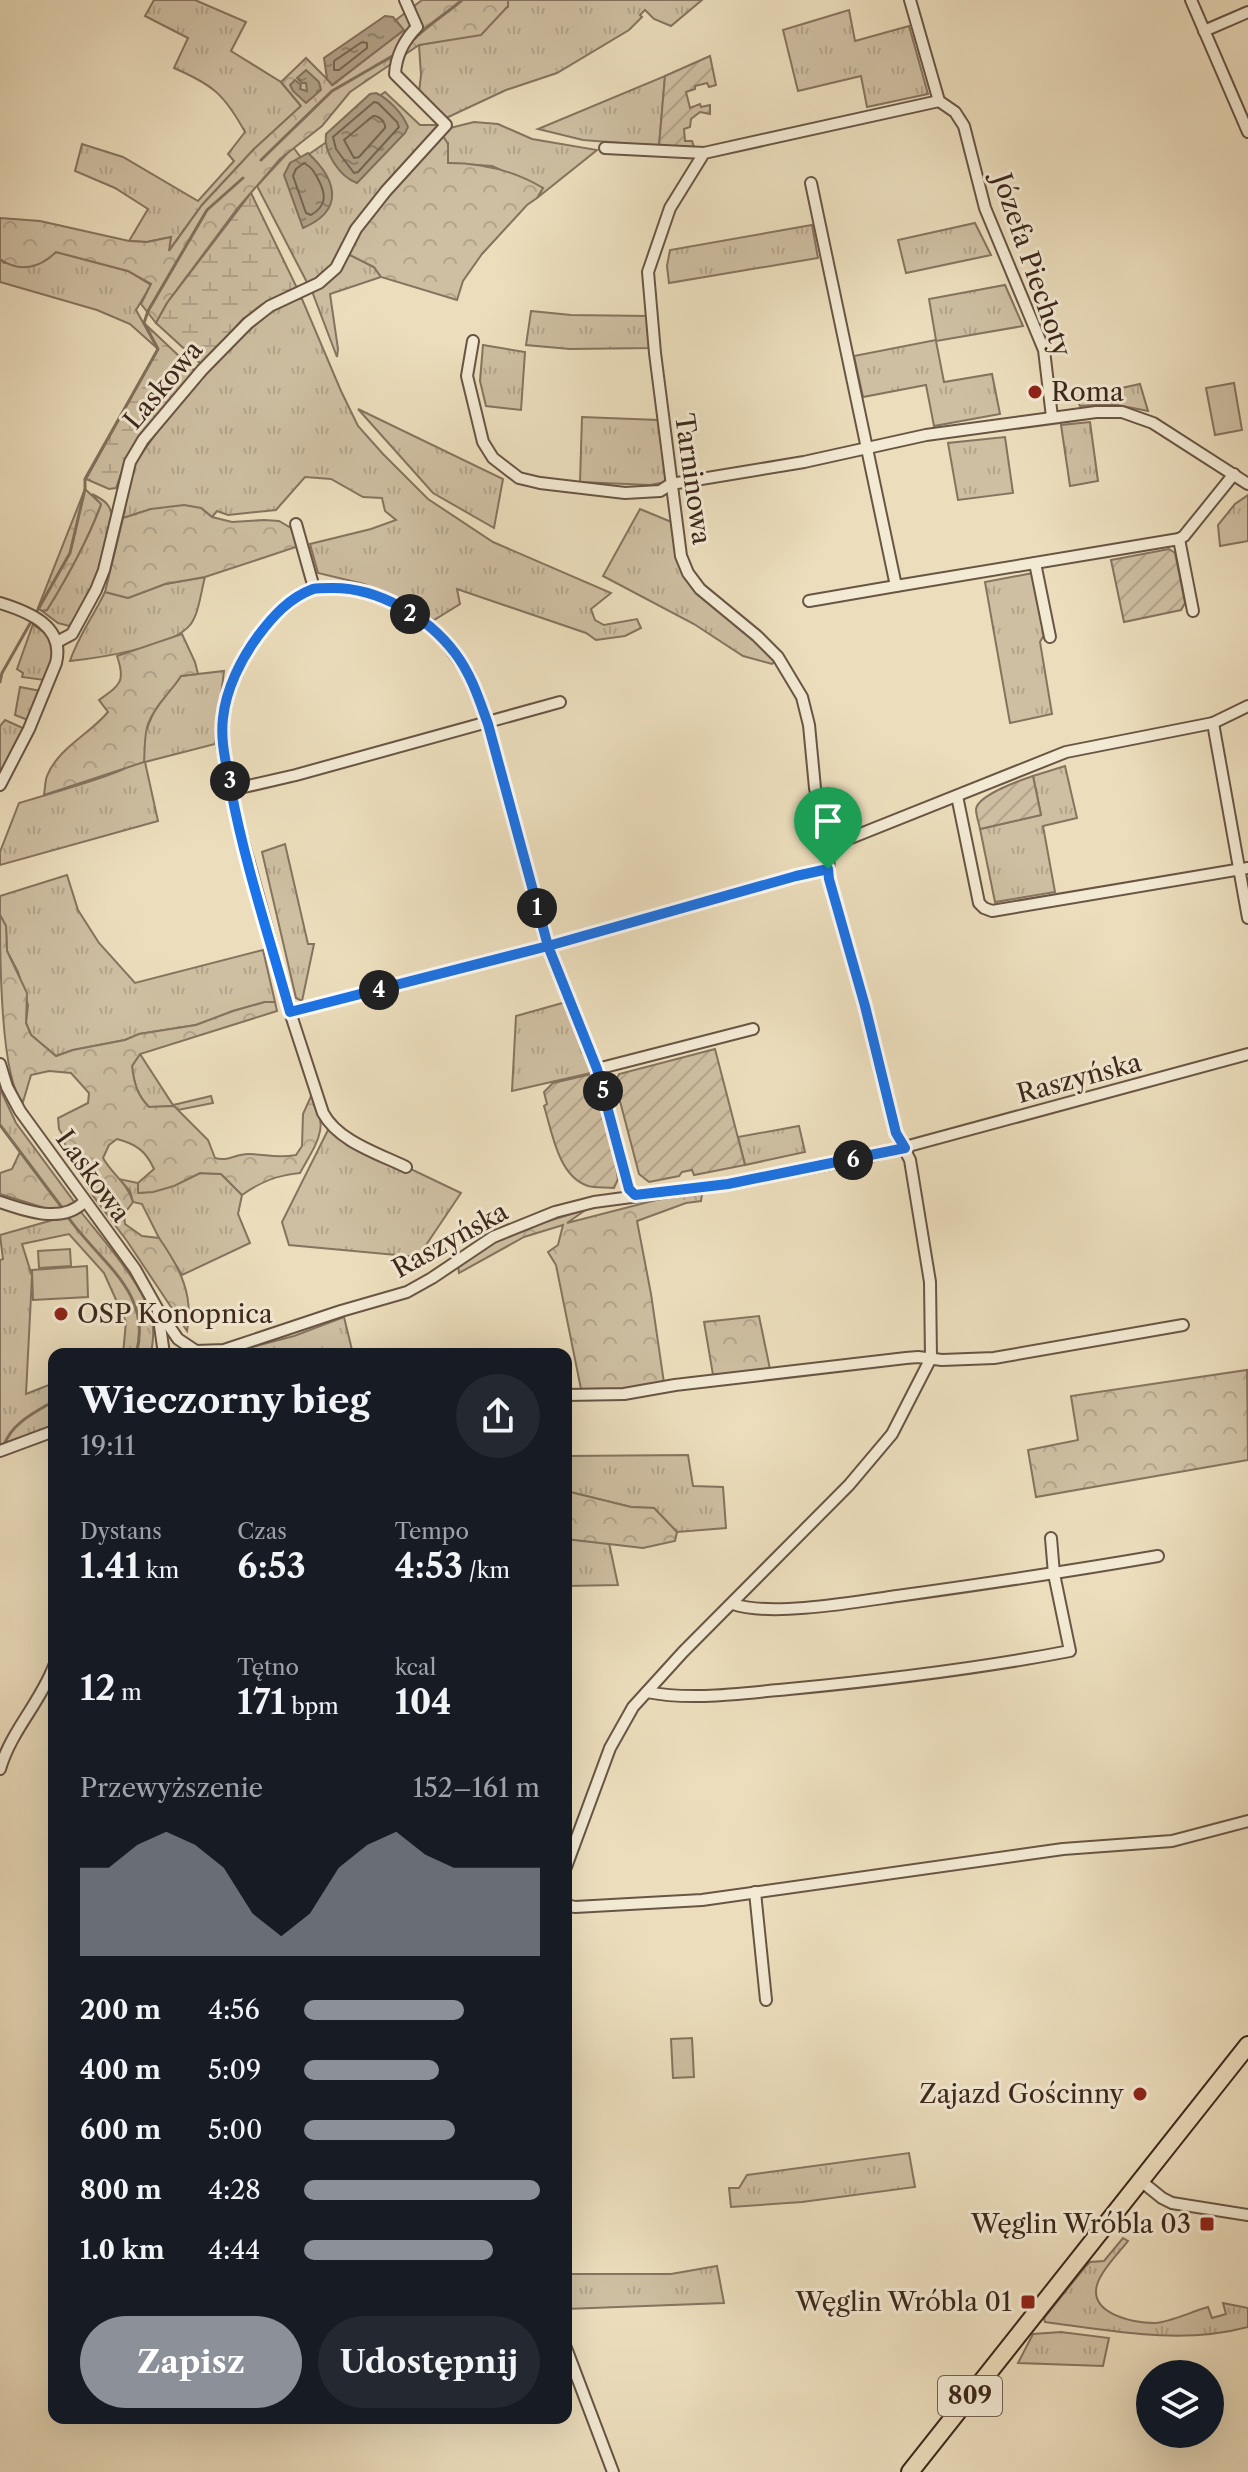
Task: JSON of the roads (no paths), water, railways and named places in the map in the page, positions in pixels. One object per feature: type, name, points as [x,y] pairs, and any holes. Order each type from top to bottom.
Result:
[{"type":"main road","name":"809","points":[[910,2472],[1248,2045]]},
{"type":"street","name":"Laskowa","points":[[57,642],[72,634],[96,590],[104,570],[130,462],[143,440],[202,370],[248,323],[270,306],[319,283],[336,268],[356,229],[378,200],[446,125],[395,74],[405,42],[417,27],[405,0]]},
{"type":"street","name":"Józefa Piechoty","points":[[910,0],[939,101],[955,112],[964,126],[985,208],[1044,350],[1052,417]]},
{"type":"street","points":[[1191,0],[1248,132]]},
{"type":"street","points":[[1204,31],[1248,12]]},
{"type":"street","points":[[605,148],[704,153],[939,101]]},
{"type":"street","name":"Tarninowa","points":[[704,153],[670,208],[648,272],[681,556],[688,573],[700,589],[778,657],[802,697],[809,725],[815,788],[828,847],[829,879],[865,1006],[896,1133],[910,1160],[929,1270],[931,1358]]},
{"type":"street","points":[[811,183],[896,586]]},
{"type":"street","points":[[473,341],[467,376],[483,442],[493,458],[519,478],[540,483],[625,493],[660,491],[671,484],[804,462],[926,435],[1052,417],[1122,412],[1162,427],[1248,484]]},
{"type":"street","points":[[809,601],[1179,539],[1234,474]]},
{"type":"street","points":[[296,524],[314,588]]},
{"type":"street","points":[[1179,539],[1193,611]]},
{"type":"street","points":[[1035,563],[1050,637]]},
{"type":"street","points":[[406,1167],[354,1142],[330,1126],[317,1098],[239,827],[222,745],[223,718],[229,690],[248,649],[272,618],[297,597],[314,588],[360,590],[387,600],[427,624],[442,637],[469,674],[488,724],[548,946],[597,1069],[629,1189],[635,1195]]},
{"type":"street","points":[[0,603],[25,612],[49,627],[57,642],[56,663],[42,700],[0,785]]},
{"type":"street","points":[[231,790],[488,724],[560,702]]},
{"type":"street","points":[[828,847],[1066,752],[1213,723],[1248,706]]},
{"type":"street","points":[[1213,723],[1244,869],[1248,918]]},
{"type":"street","points":[[957,796],[979,903],[992,911],[1244,869]]},
{"type":"street","points":[[290,1012],[548,946],[828,869]]},
{"type":"street","points":[[597,1069],[753,1029]]},
{"type":"street","name":"Raszyńska","points":[[230,1348],[400,1295],[423,1284],[485,1242],[555,1212],[635,1195],[728,1184],[905,1148],[1248,1054]]},
{"type":"street","name":"Laskowa","points":[[1,1068],[20,1111],[135,1269],[178,1339],[188,1348]]},
{"type":"street","points":[[0,1202],[25,1211],[60,1215],[84,1202]]},
{"type":"street","name":"Laskowa","points":[[158,1310],[163,1348]]},
{"type":"street","points":[[572,1395],[618,1395],[675,1385],[894,1359],[994,1358],[1183,1325]]},
{"type":"street","points":[[572,1851],[610,1748],[633,1707],[683,1652],[849,1485],[892,1434],[931,1358]]},
{"type":"street","points":[[0,1451],[48,1433]]},
{"type":"street","points":[[647,1692],[665,1696],[818,1686],[1070,1651],[1054,1574],[1051,1538]]},
{"type":"street","points":[[733,1604],[743,1608],[843,1604],[1158,1556]]},
{"type":"street","points":[[0,1769],[9,1745],[48,1680]]},
{"type":"street","points":[[572,1906],[702,1900],[1063,1849],[1172,1841],[1248,1821]]},
{"type":"street","points":[[755,1892],[766,2000]]},
{"type":"street","points":[[1141,2181],[1172,2203],[1248,2215]]},
{"type":"street","points":[[572,2364],[613,2472]]},
{"type":"water","points":[[385,16],[393,17],[404,30],[332,85],[327,79],[324,58]]},
{"type":"water","points":[[306,70],[319,82],[321,90],[306,103],[290,85],[295,80],[301,85],[300,89],[307,91],[306,83],[297,78]]},
{"type":"water","points":[[376,93],[395,107],[408,127],[357,183],[334,163],[327,148],[326,134],[370,94]]},
{"type":"water","points":[[308,153],[325,174],[332,194],[326,212],[303,228],[284,175],[290,163]]},
{"type":"waterway","points":[[412,41],[462,0]]},
{"type":"waterway","points":[[261,160],[332,91],[396,54]]},
{"type":"waterway","points":[[0,682],[2,673],[70,553],[85,479],[158,349],[144,323],[148,311],[207,210],[243,178]]},
{"type":"waterway","points":[[0,1125],[63,1209]]},
{"type":"waterway","points":[[68,1217],[130,1295],[137,1313],[137,1348]]},
{"type":"waterway","points":[[4,1445],[18,1424],[48,1405]]},
{"type":"place","name":"Roma","points":[[1035,392]]},
{"type":"place","name":"OSP Konopnica","points":[[61,1314]]},
{"type":"place","name":"Zajazd Gościnny","points":[[1140,2094]]},
{"type":"place","name":"Węglin Wróbla 03","points":[[1207,2224]]},
{"type":"place","name":"Węglin Wróbla 01","points":[[1028,2302]]}]
